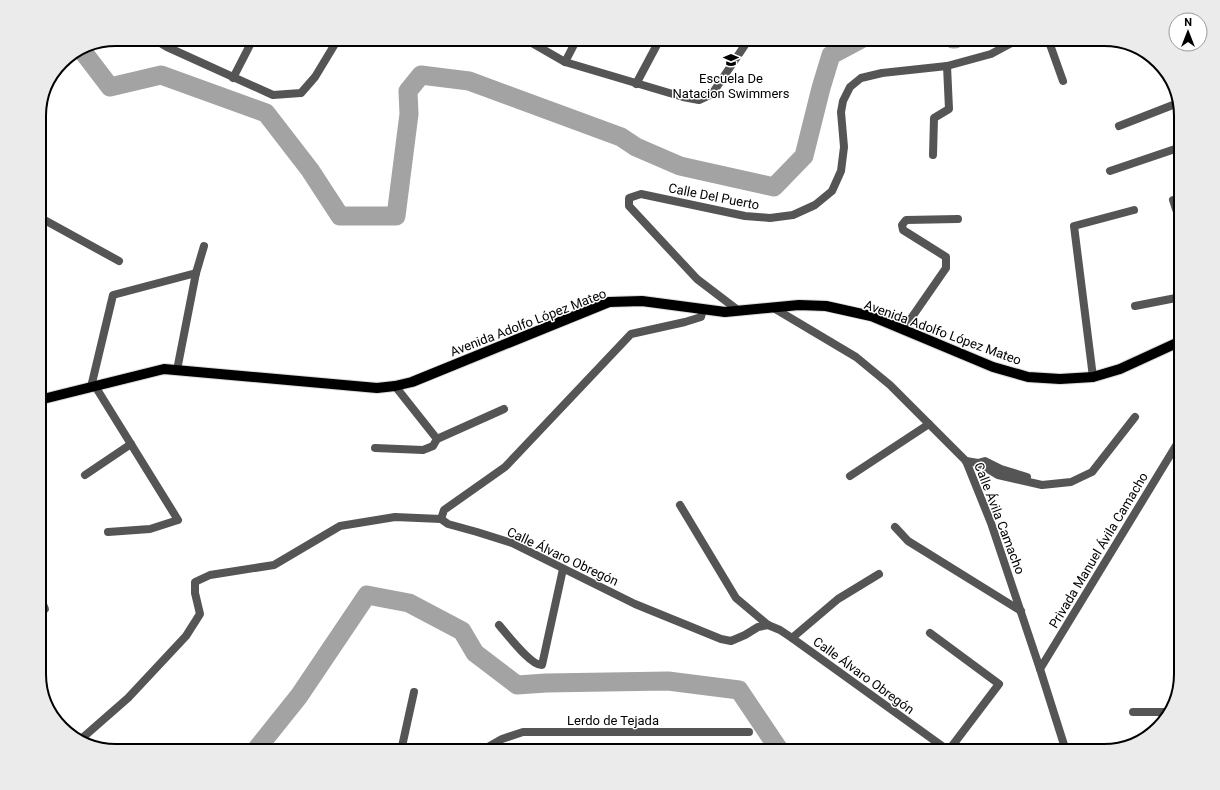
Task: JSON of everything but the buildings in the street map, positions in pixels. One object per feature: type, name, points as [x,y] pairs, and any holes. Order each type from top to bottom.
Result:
[{"type":"main road","name":"Avenida Adolfo López Mateo","points":[[46,398],[164,369],[377,388],[395,386],[412,382],[609,302],[642,301],[725,312],[799,305],[826,306],[871,316],[993,367],[1028,377],[1060,380],[1093,377],[1120,369],[1174,344]]},
{"type":"street","points":[[233,78],[249,46]]},
{"type":"street","points":[[167,47],[273,95],[301,93],[316,77],[334,46]]},
{"type":"street","points":[[537,46],[565,62],[636,84],[699,100],[712,94],[745,46]]},
{"type":"street","points":[[565,62],[573,46]]},
{"type":"street","points":[[636,84],[656,46]]},
{"type":"street","name":"Calle Del Puerto","points":[[739,311],[697,279],[628,206],[629,198],[641,194],[745,216],[770,218],[793,215],[815,205],[832,191],[841,171],[844,147],[841,112],[843,100],[850,87],[861,78],[882,73],[947,66],[991,54],[1006,46]]},
{"type":"street","points":[[1050,46],[1063,81]]},
{"type":"street","points":[[933,155],[934,118],[948,109],[947,66]]},
{"type":"street","points":[[1119,126],[1173,105]]},
{"type":"street","points":[[1110,171],[1174,149]]},
{"type":"street","points":[[1093,377],[1074,226],[1134,210]]},
{"type":"street","points":[[904,330],[946,268],[946,257],[904,230],[902,225],[906,220],[958,219]]},
{"type":"street","points":[[46,221],[119,261]]},
{"type":"street","points":[[177,370],[196,273],[204,246]]},
{"type":"street","points":[[108,532],[150,529],[178,520],[93,386],[113,296],[196,273]]},
{"type":"street","points":[[1135,306],[1174,298]]},
{"type":"street","name":"Calle Ávila Camacho","points":[[772,307],[856,357],[890,385],[966,461],[991,523],[1064,744]]},
{"type":"street","points":[[84,736],[128,698],[186,636],[200,614],[195,593],[196,582],[210,575],[274,565],[340,526],[395,517],[441,519],[444,510],[504,467],[632,334],[701,317],[703,309]]},
{"type":"street","points":[[395,386],[437,439]]},
{"type":"street","points":[[375,448],[423,450],[433,446],[437,439],[504,409]]},
{"type":"street","points":[[966,461],[978,463],[985,461],[1001,469],[1031,478],[1042,485],[1072,482],[1092,472],[1135,417]]},
{"type":"street","points":[[850,476],[929,424]]},
{"type":"street","points":[[85,475],[131,444]]},
{"type":"street","name":"Privada Manuel Ávila Camacho","points":[[1040,669],[1174,449]]},
{"type":"street","points":[[680,505],[736,598],[768,625]]},
{"type":"street","name":"Calle Álvaro Obregón","points":[[441,519],[448,524],[512,543],[635,604],[721,639],[731,641],[758,627],[768,625],[780,630],[939,744]]},
{"type":"street","points":[[895,527],[908,541],[1021,611]]},
{"type":"street","points":[[499,625],[531,660],[539,665],[542,665],[545,658],[563,568]]},
{"type":"street","points":[[792,638],[838,599],[880,574]]},
{"type":"street","points":[[930,633],[999,684],[954,744]]},
{"type":"street","points":[[403,744],[414,692]]},
{"type":"street","points":[[1133,712],[1163,712]]},
{"type":"street","name":"Lerdo de Tejada","points":[[493,744],[502,739],[523,732],[749,732]]},
{"type":"waterway","points":[[85,54],[110,87],[161,75],[266,113],[310,170],[340,216],[396,216],[409,114],[408,91],[421,75],[469,81],[621,137],[636,147],[680,166],[774,187],[804,156],[831,55],[848,46]]},
{"type":"waterway","points":[[261,744],[299,696],[367,595],[409,603],[462,631],[475,653],[517,685],[546,683],[668,681],[739,690],[775,744]]},
{"type":"place","name":"Escuela De Natacion Swimmers","points":[[731,60]]}]
